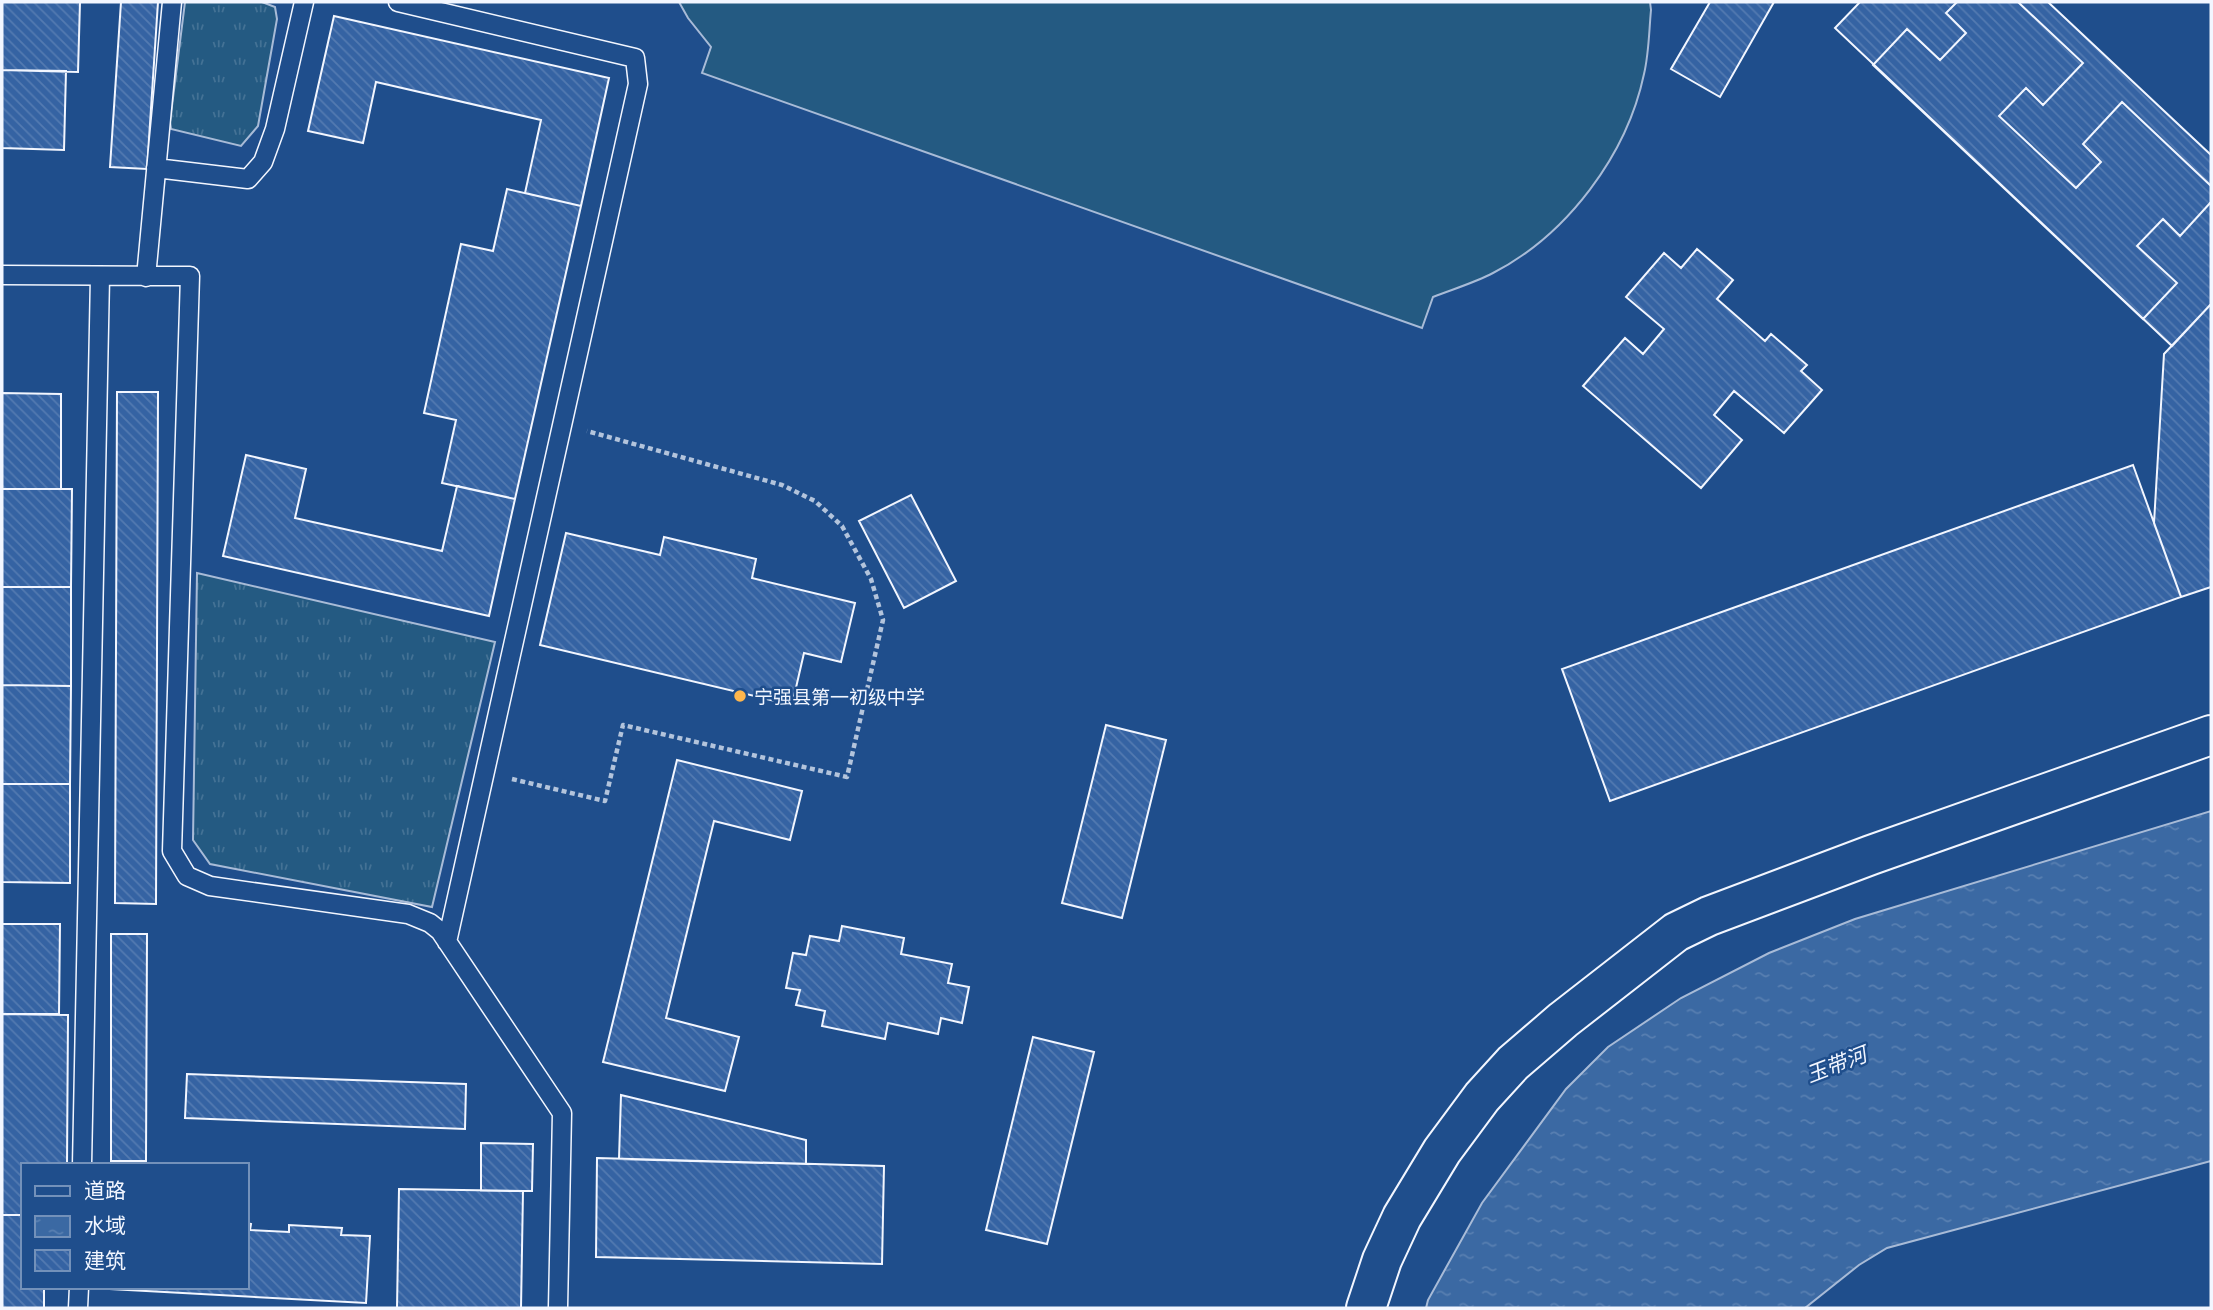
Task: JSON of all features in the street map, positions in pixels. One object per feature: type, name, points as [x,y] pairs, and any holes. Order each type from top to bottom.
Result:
[{"type":"street","points":[[1366,1308],[1382,1261],[1402,1217],[1442,1151],[1482,1097],[1513,1063],[1563,1020],[1675,932],[1709,916],[1871,855],[2211,735]]},
{"type":"lane","points":[[146,277],[172,2]]},
{"type":"lane","points":[[156,168],[248,179],[263,162],[275,129],[304,2]]},
{"type":"lane","points":[[398,2],[635,58],[638,84],[447,942]]},
{"type":"lane","points":[[2,275],[190,276],[172,851],[187,876],[198,883],[408,914],[430,923],[440,931],[562,1113],[558,1308]]},
{"type":"lane","points":[[82,1163],[100,277]]},
{"type":"lane","points":[[78,1308],[79,1289]]},
{"type":"path","points":[[484,772],[605,801],[624,725],[847,777],[883,620],[872,579],[855,547],[842,526],[815,501],[782,485],[562,424]]},
{"type":"green space","points":[[185,2],[262,2],[275,7],[277,19],[258,126],[241,146],[171,129]]},
{"type":"green space","points":[[679,2],[1650,2],[1651,10],[1646,66],[1636,104],[1624,134],[1590,190],[1569,215],[1520,257],[1486,277],[1433,297],[1422,328],[702,73],[711,47]]},
{"type":"green space","points":[[197,573],[495,642],[432,907],[210,864],[193,840]]},
{"type":"water","name":"玉带河","points":[[2211,811],[2211,1161],[1887,1248],[1859,1265],[1805,1308],[1426,1308],[1482,1203],[1566,1089],[1608,1047],[1681,998],[1769,953],[1855,919]]},
{"type":"building","points":[[2,2],[80,2],[78,72],[2,70]]},
{"type":"building","points":[[121,2],[158,2],[147,169],[110,167]]},
{"type":"building","points":[[1710,2],[1774,2],[1720,97],[1671,69]]},
{"type":"building","points":[[1860,2],[2048,2],[2211,155],[2211,304],[2172,346],[1835,28]]},
{"type":"building","points":[[1957,2],[2018,2],[2083,63],[2043,105],[2026,88],[1999,116],[2076,188],[2101,162],[2083,144],[2122,102],[2211,186],[2211,202],[2180,236],[2163,219],[2137,246],[2177,283],[2143,319],[1873,65],[1907,29],[1940,60],[1966,33],[1946,13]]},
{"type":"building","points":[[334,16],[609,78],[581,206],[525,193],[541,120],[376,82],[363,143],[308,131]]},
{"type":"building","points":[[2,70],[66,71],[64,150],[2,148]]},
{"type":"building","points":[[507,189],[581,206],[515,499],[442,483],[456,420],[424,413],[461,244],[493,251]]},
{"type":"building","points":[[1697,249],[1733,280],[1717,299],[1765,341],[1771,334],[1807,365],[1801,371],[1822,390],[1784,433],[1734,391],[1714,415],[1742,440],[1701,488],[1583,386],[1625,338],[1643,354],[1664,329],[1626,297],[1664,253],[1681,268]]},
{"type":"building","points":[[2211,304],[2211,587],[2181,597],[2154,523],[2164,354]]},
{"type":"building","points":[[117,392],[158,392],[156,904],[115,903]]},
{"type":"building","points":[[2,393],[61,394],[61,489],[2,489]]},
{"type":"building","points":[[246,455],[306,469],[295,518],[442,551],[457,486],[515,499],[489,616],[223,556]]},
{"type":"building","points":[[2133,465],[2181,597],[1610,801],[1562,669]]},
{"type":"building","points":[[2,489],[72,489],[71,587],[2,587]]},
{"type":"building","points":[[911,495],[956,581],[904,608],[859,521]]},
{"type":"building","points":[[566,533],[660,555],[664,537],[756,559],[752,578],[855,603],[841,662],[804,653],[792,705],[540,645]]},
{"type":"building","points":[[2,587],[71,587],[71,686],[2,685]]},
{"type":"building","points":[[2,685],[71,686],[70,784],[2,784]]},
{"type":"building","points":[[1106,725],[1166,740],[1122,918],[1062,903]]},
{"type":"building","points":[[677,760],[802,791],[790,840],[714,821],[666,1018],[739,1037],[725,1091],[603,1062]]},
{"type":"building","points":[[2,784],[70,784],[70,883],[2,882]]},
{"type":"building","points":[[2,924],[60,924],[59,1014],[2,1014]]},
{"type":"building","points":[[842,926],[904,938],[901,954],[952,964],[948,983],[969,987],[962,1023],[941,1018],[938,1034],[888,1023],[885,1039],[822,1026],[825,1011],[796,1005],[800,990],[786,988],[793,953],[806,955],[810,936],[839,941]]},
{"type":"building","points":[[111,934],[147,934],[146,1161],[111,1161]]},
{"type":"building","points":[[2,1014],[68,1015],[67,1163],[21,1163],[21,1215],[2,1215]]},
{"type":"building","points":[[1033,1037],[1094,1052],[1047,1244],[986,1230]]},
{"type":"building","points":[[187,1074],[466,1084],[465,1129],[185,1118]]},
{"type":"building","points":[[621,1095],[806,1140],[806,1164],[619,1159]]},
{"type":"building","points":[[481,1143],[533,1144],[532,1191],[481,1191]]},
{"type":"building","points":[[597,1158],[884,1166],[882,1264],[596,1257]]},
{"type":"building","points":[[399,1189],[523,1191],[521,1308],[397,1308]]},
{"type":"building","points":[[2,1215],[21,1215],[21,1289],[44,1289],[44,1308],[2,1308]]},
{"type":"building","points":[[248,1223],[251,1224],[250,1230],[289,1232],[289,1225],[342,1228],[341,1235],[370,1236],[366,1303],[109,1289],[248,1289]]},
{"type":"place","name":"宁强县第一初级中学","points":[[740,696]]}]
